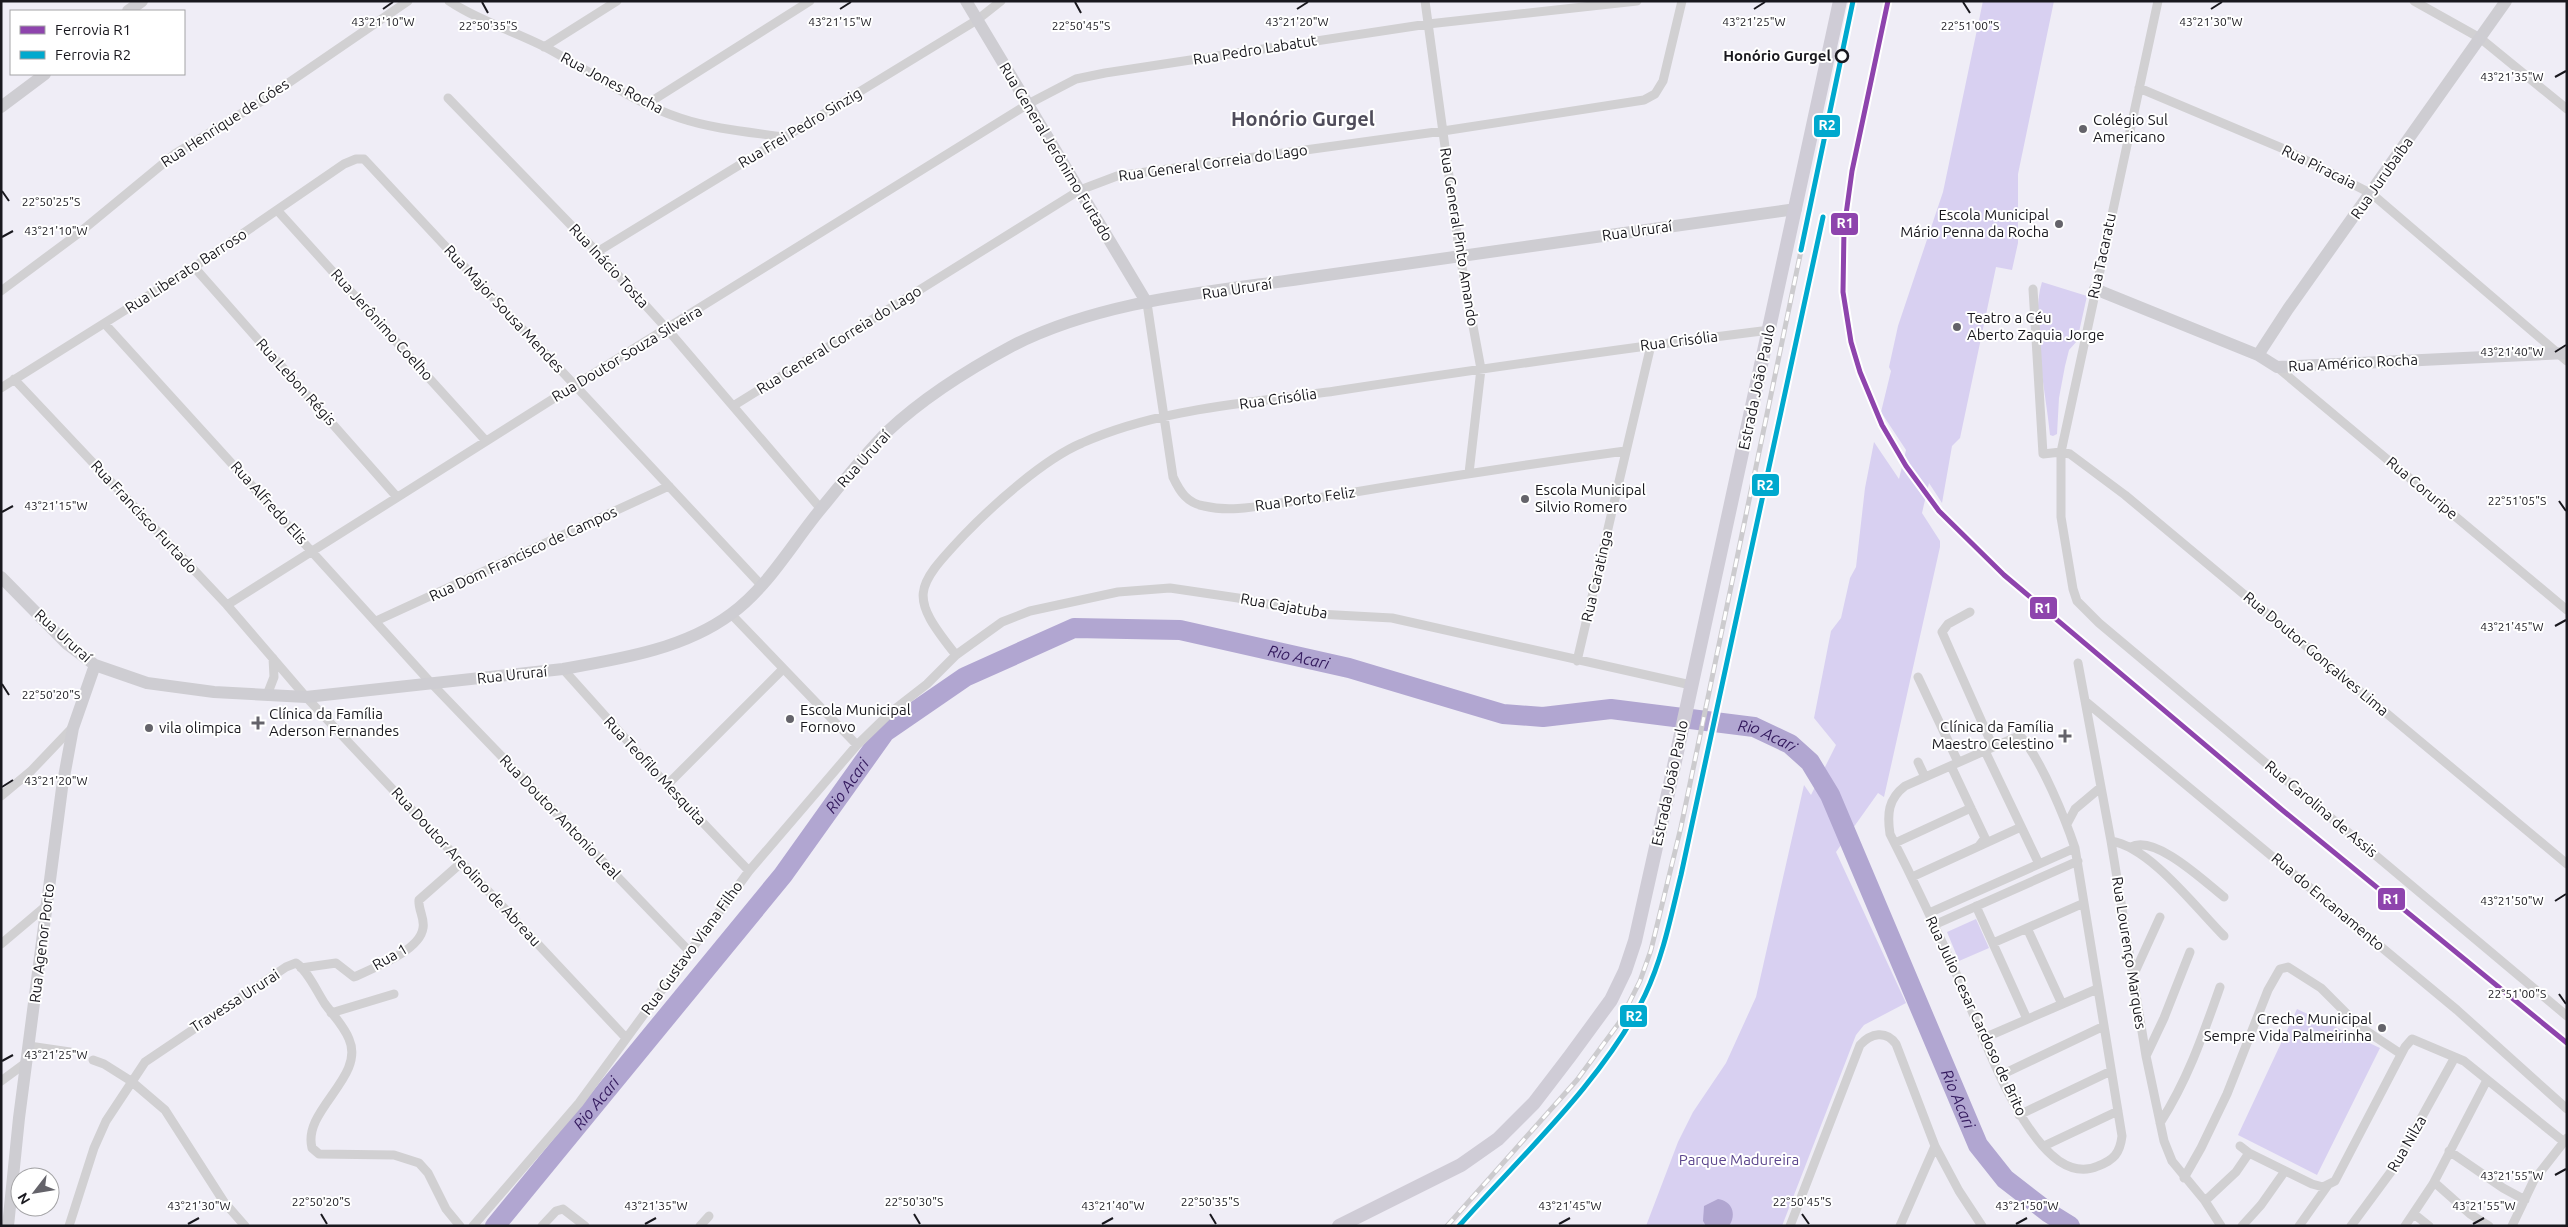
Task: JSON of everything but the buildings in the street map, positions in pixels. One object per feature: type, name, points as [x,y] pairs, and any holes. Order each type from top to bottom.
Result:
[{"type":"main road","name":"Estrada João Paulo","points":[[1339,1226],[1461,1165],[1498,1139],[1534,1103],[1595,1024],[1625,971],[1635,941],[1680,738],[1840,1]]},
{"type":"street","points":[[129,10],[142,1]]},
{"type":"street","name":"Rua Henrique de Góes","points":[[1,291],[79,233],[176,153],[262,101],[408,1]]},
{"type":"street","name":"Rua Jones Rocha","points":[[449,1],[481,19],[544,47],[647,104],[679,118],[709,126],[784,137]]},
{"type":"street","points":[[544,47],[617,1]]},
{"type":"street","points":[[647,104],[810,1]]},
{"type":"street","name":"Rua General Jerônimo Furtado","points":[[966,1],[1147,303]]},
{"type":"street","name":"Rua Frei Pedro Sinzig","points":[[597,252],[977,20],[1000,1]]},
{"type":"street","name":"Rua General Pinto Amando","points":[[1425,1],[1460,256],[1481,369],[1469,473]]},
{"type":"street","name":"Rua Pedro Labatut","points":[[1028,104],[1076,79],[1105,73],[1428,24],[1637,1]]},
{"type":"street","name":"Rua General Correia do Lago","points":[[733,406],[1080,190],[1099,182],[1133,172],[1443,131],[1633,102],[1655,94],[1663,81],[1668,65],[1682,1]]},
{"type":"street","name":"Rua Tacaratu","points":[[2077,601],[2073,589],[2061,517],[2061,452],[2158,1]]},
{"type":"street","points":[[2414,1],[2480,38],[2567,109]]},
{"type":"street","name":"Rua Jurubaíba","points":[[2258,355],[2288,309],[2372,194],[2506,1]]},
{"type":"street","points":[[1,106],[44,75]]},
{"type":"street","name":"Rua Piracaia","points":[[2139,88],[2284,149],[2372,194],[2564,356]]},
{"type":"street","name":"Rua Inácio Tosta","points":[[448,98],[597,252],[667,329],[821,509]]},
{"type":"street","name":"Rua Doutor Souza Silveira","points":[[227,605],[574,385],[1028,104]]},
{"type":"street","name":"Rua Liberato Barroso","points":[[1,388],[194,267],[349,161],[364,159],[370,164]]},
{"type":"street","name":"Rua Major Sousa Mendes","points":[[370,164],[762,585]]},
{"type":"street","name":"Rua Jerônimo Coelho","points":[[277,210],[486,441]]},
{"type":"street","name":"Rua Ururaí","points":[[1,577],[68,644],[95,665],[147,683],[214,692],[306,697],[563,669],[604,662],[683,640],[731,614],[762,585],[821,509],[888,431],[949,384],[982,363],[1048,331],[1092,316],[1147,303],[1460,256],[1796,210]]},
{"type":"street","name":"Rua Lebon Régis","points":[[194,267],[397,497]]},
{"type":"street","name":"Rua Américo Rocha","points":[[2095,288],[2258,355],[2277,367],[2564,356]]},
{"type":"street","name":"Rua Doutor Gonçalves Lima","points":[[2033,289],[2043,454],[2061,452],[2070,454],[2125,495],[2567,864]]},
{"type":"street","name":"Rua Porto Feliz","points":[[1147,303],[1169,459],[1175,482],[1183,495],[1192,502],[1203,506],[1222,509],[1240,508],[1323,498],[1469,473],[1625,451]]},
{"type":"street","name":"Rua Alfredo Elis","points":[[105,324],[432,684]]},
{"type":"street","name":"Rua Crisólia","points":[[956,655],[931,623],[922,596],[930,574],[952,548],[1002,500],[1071,448],[1105,434],[1163,416],[1481,369],[1770,330]]},
{"type":"street","name":"Rua Caratinga","points":[[1577,661],[1651,345]]},
{"type":"street","name":"Rua Coruripe","points":[[2277,367],[2567,610]]},
{"type":"street","name":"Rua Francisco Furtado","points":[[14,379],[227,605],[306,697]]},
{"type":"street","name":"Rua Dom Francisco de Campos","points":[[376,621],[669,486]]},
{"type":"street","name":"Rua Cajatuba","points":[[927,684],[956,655],[1002,622],[1030,611],[1118,592],[1170,588],[1238,598],[1318,614],[1392,618],[1577,661],[1690,690]]},
{"type":"street","name":"Rua Carolina de Assis","points":[[2077,601],[2099,623],[2567,1016]]},
{"type":"street","points":[[1970,612],[1948,624],[1942,632],[2021,827],[2039,864]]},
{"type":"street","points":[[731,614],[782,670],[857,745]]},
{"type":"street","points":[[267,695],[274,676],[273,658]]},
{"type":"street","name":"Rua Lourenço Marques","points":[[2078,663],[2111,841],[2146,1056],[2164,1141],[2172,1161],[2184,1178],[2205,1201],[2221,1226]]},
{"type":"street","name":"Rua Agenor Porto","points":[[8,1226],[6,1215],[62,788],[73,728],[95,665]]},
{"type":"street","name":"Rua Teofilo Mesquita","points":[[563,669],[667,785],[749,871]]},
{"type":"street","points":[[667,785],[782,670]]},
{"type":"street","points":[[1918,676],[1985,838],[1980,845]]},
{"type":"street","name":"Rua Doutor Antonio Leal","points":[[432,684],[689,951]]},
{"type":"street","name":"Rua Gustavo Viana Filho","points":[[473,1226],[579,1104],[749,871],[857,745],[890,712],[927,684]]},
{"type":"street","name":"Rua Doutor Areolino de Abreau","points":[[306,697],[626,1038]]},
{"type":"street","name":"Rua do Encanamento","points":[[2084,701],[2457,1010],[2567,1109]]},
{"type":"street","points":[[1,796],[31,771],[73,728]]},
{"type":"street","name":"Rua Julio Cesar Cardoso de Brito","points":[[2016,737],[2022,738],[2031,751],[2067,824],[2078,860],[2122,1136],[2121,1148],[2115,1157],[2105,1164],[2083,1170],[2059,1161],[2044,1146],[2019,1114],[1929,913],[1895,843],[1888,822],[1892,799],[1905,786],[1955,764],[2016,737]]},
{"type":"street","points":[[1918,762],[1925,777]]},
{"type":"street","points":[[2067,824],[2075,809],[2100,788]]},
{"type":"street","points":[[1895,843],[1971,808]]},
{"type":"street","points":[[1912,877],[2021,827]]},
{"type":"street","points":[[2111,841],[2131,846],[2147,857],[2224,936]]},
{"type":"street","points":[[2131,846],[2140,843],[2155,847],[2196,874],[2224,897]]},
{"type":"street","points":[[1929,913],[2075,848]]},
{"type":"street","points":[[1934,925],[2078,860]]},
{"type":"street","name":"Rua 1","points":[[301,968],[336,963],[354,977],[397,956],[421,935],[423,920],[419,900],[462,862]]},
{"type":"street","points":[[1992,944],[2084,903]]},
{"type":"street","points":[[1,944],[46,906]]},
{"type":"street","points":[[1976,906],[2027,1019]]},
{"type":"street","points":[[2134,974],[2160,918]]},
{"type":"street","points":[[2027,928],[2062,1004]]},
{"type":"street","points":[[2146,1056],[2164,1018],[2190,952]]},
{"type":"street","name":"Travessa Ururai","points":[[69,1226],[94,1148],[106,1121],[145,1062],[176,1039],[228,1008],[291,964],[296,963],[349,1039],[351,1060],[317,1120],[311,1141],[312,1148],[319,1154],[394,1155],[420,1163],[428,1173],[446,1209],[460,1226]]},
{"type":"street","points":[[2184,1178],[2212,1128],[2268,990],[2280,969],[2288,967],[2321,988],[2359,1026],[2401,1054]]},
{"type":"street","points":[[2160,1123],[2180,1090],[2192,1065],[2220,986]]},
{"type":"street","points":[[1984,1038],[2097,988]]},
{"type":"street","points":[[331,1013],[394,994]]},
{"type":"street","points":[[2001,1075],[2104,1026]]},
{"type":"street","points":[[1790,1226],[1860,1045],[1868,1037],[1880,1034],[1887,1036],[1896,1044],[1935,1146],[1982,1226]]},
{"type":"street","points":[[2240,1146],[2250,1153],[2319,1187],[2335,1181],[2343,1169],[2401,1054],[2412,1039],[2464,1061],[2565,1140],[2534,1180],[2512,1226]]},
{"type":"street","points":[[29,1046],[70,1052]]},
{"type":"street","name":"Rua Nilza","points":[[2351,1226],[2393,1170],[2455,1057]]},
{"type":"street","points":[[93,1060],[104,1064],[131,1081],[165,1110],[224,1202],[245,1226]]},
{"type":"street","points":[[1,1081],[27,1062]]},
{"type":"street","points":[[2019,1114],[2111,1071]]},
{"type":"street","points":[[2405,1226],[2434,1182],[2487,1080]]},
{"type":"street","points":[[2044,1146],[2118,1111]]},
{"type":"street","points":[[1900,1226],[1935,1146]]},
{"type":"street","points":[[2449,1151],[2503,1188],[2525,1200]]},
{"type":"street","points":[[2205,1201],[2236,1172],[2250,1153]]},
{"type":"street","points":[[2242,1226],[2261,1205],[2285,1171]]},
{"type":"street","points":[[2434,1182],[2470,1214],[2489,1226]]},
{"type":"street","points":[[2299,1226],[2318,1203],[2328,1185]]},
{"type":"street","points":[[542,1226],[556,1211],[563,1209],[585,1226]]},
{"type":"street","points":[[2414,1214],[2429,1226]]},
{"type":"street","points":[[700,1226],[709,1216]]},
{"type":"green space","name":"Parque Madureira","points":[[1983,1],[2054,1],[2018,174],[2018,243],[2012,270],[1996,267],[1960,438],[1952,446],[1942,503],[1929,483],[1922,513],[1940,541],[1940,547],[1884,797],[1878,793],[1836,852],[1906,1003],[1864,1025],[1856,1035],[1782,1226],[1646,1226],[1678,1142],[1693,1112],[1726,1063],[1756,997],[1804,785],[1811,795],[1836,745],[1814,718],[1831,631],[1841,618],[1850,578],[1856,567],[1865,488],[1874,442],[1899,479],[1906,450],[1881,412],[1891,371],[1889,367],[1898,326],[1943,192]]},
{"type":"green space","points":[[2042,282],[2087,296],[2077,341],[2069,350],[2065,366],[2059,398],[2057,434],[2053,436],[2050,435],[2038,336],[2039,298]]},
{"type":"green space","points":[[1976,919],[1989,948],[1959,961],[1947,932]]},
{"type":"green space","points":[[2297,1009],[2380,1048],[2317,1175],[2238,1135]]},
{"type":"shaded area","points":[[1718,1199],[1727,1202],[1732,1209],[1733,1217],[1729,1226],[1706,1226],[1703,1221],[1704,1206]]},
{"type":"waterway","name":"Rio Acari","points":[[495,1226],[783,875],[885,732],[965,677],[1074,628],[1180,630],[1349,668],[1503,714],[1543,717],[1611,709],[1754,727],[1790,744],[1810,762],[1830,795],[1978,1145],[2005,1179],[2049,1213],[2070,1226]]},
{"type":"railway","points":[[1447,1226],[1577,1080],[1619,1023],[1640,981],[1651,950],[1681,827],[1853,1]]},
{"type":"railway","points":[[1888,1],[1852,171],[1844,229],[1843,292],[1851,342],[1860,372],[1882,425],[1906,466],[1939,511],[2004,575],[2281,809],[2567,1043]]},
{"type":"rail line","name":"R2","points":[[1801,250],[1853,1]]},
{"type":"rail line","name":"R1","points":[[1888,1],[1852,171],[1844,229],[1843,292],[1851,342],[1860,372],[1882,425],[1906,466],[1939,511],[2004,575],[2281,809],[2567,1043]]},
{"type":"rail line","name":"R2","points":[[1459,1226],[1560,1116],[1608,1057],[1645,995],[1657,966],[1681,875],[1823,217]]},
{"type":"place","name":"Honório Gurgel","points":[[1842,56]]},
{"type":"place","name":"Colégio Sul Americano","points":[[2083,129]]},
{"type":"place","name":"Escola Municipal Mário Penna da Rocha","points":[[2059,224]]},
{"type":"place","name":"Teatro a Céu Aberto Zaquia Jorge","points":[[1957,327]]},
{"type":"place","name":"Escola Municipal Silvio Romero","points":[[1525,499]]},
{"type":"place","name":"Escola Municipal Fornovo","points":[[790,719]]},
{"type":"place","name":"Clínica da Família Aderson Fernandes","points":[[258,723]]},
{"type":"place","name":"vila olimpica","points":[[149,728]]},
{"type":"place","name":"Clínica da Família Maestro Celestino","points":[[2065,736]]},
{"type":"place","name":"Creche Municipal Sempre Vida Palmeirinha","points":[[2382,1028]]},
{"type":"district","name":"Honório Gurgel","points":[[1303,119]]}]
